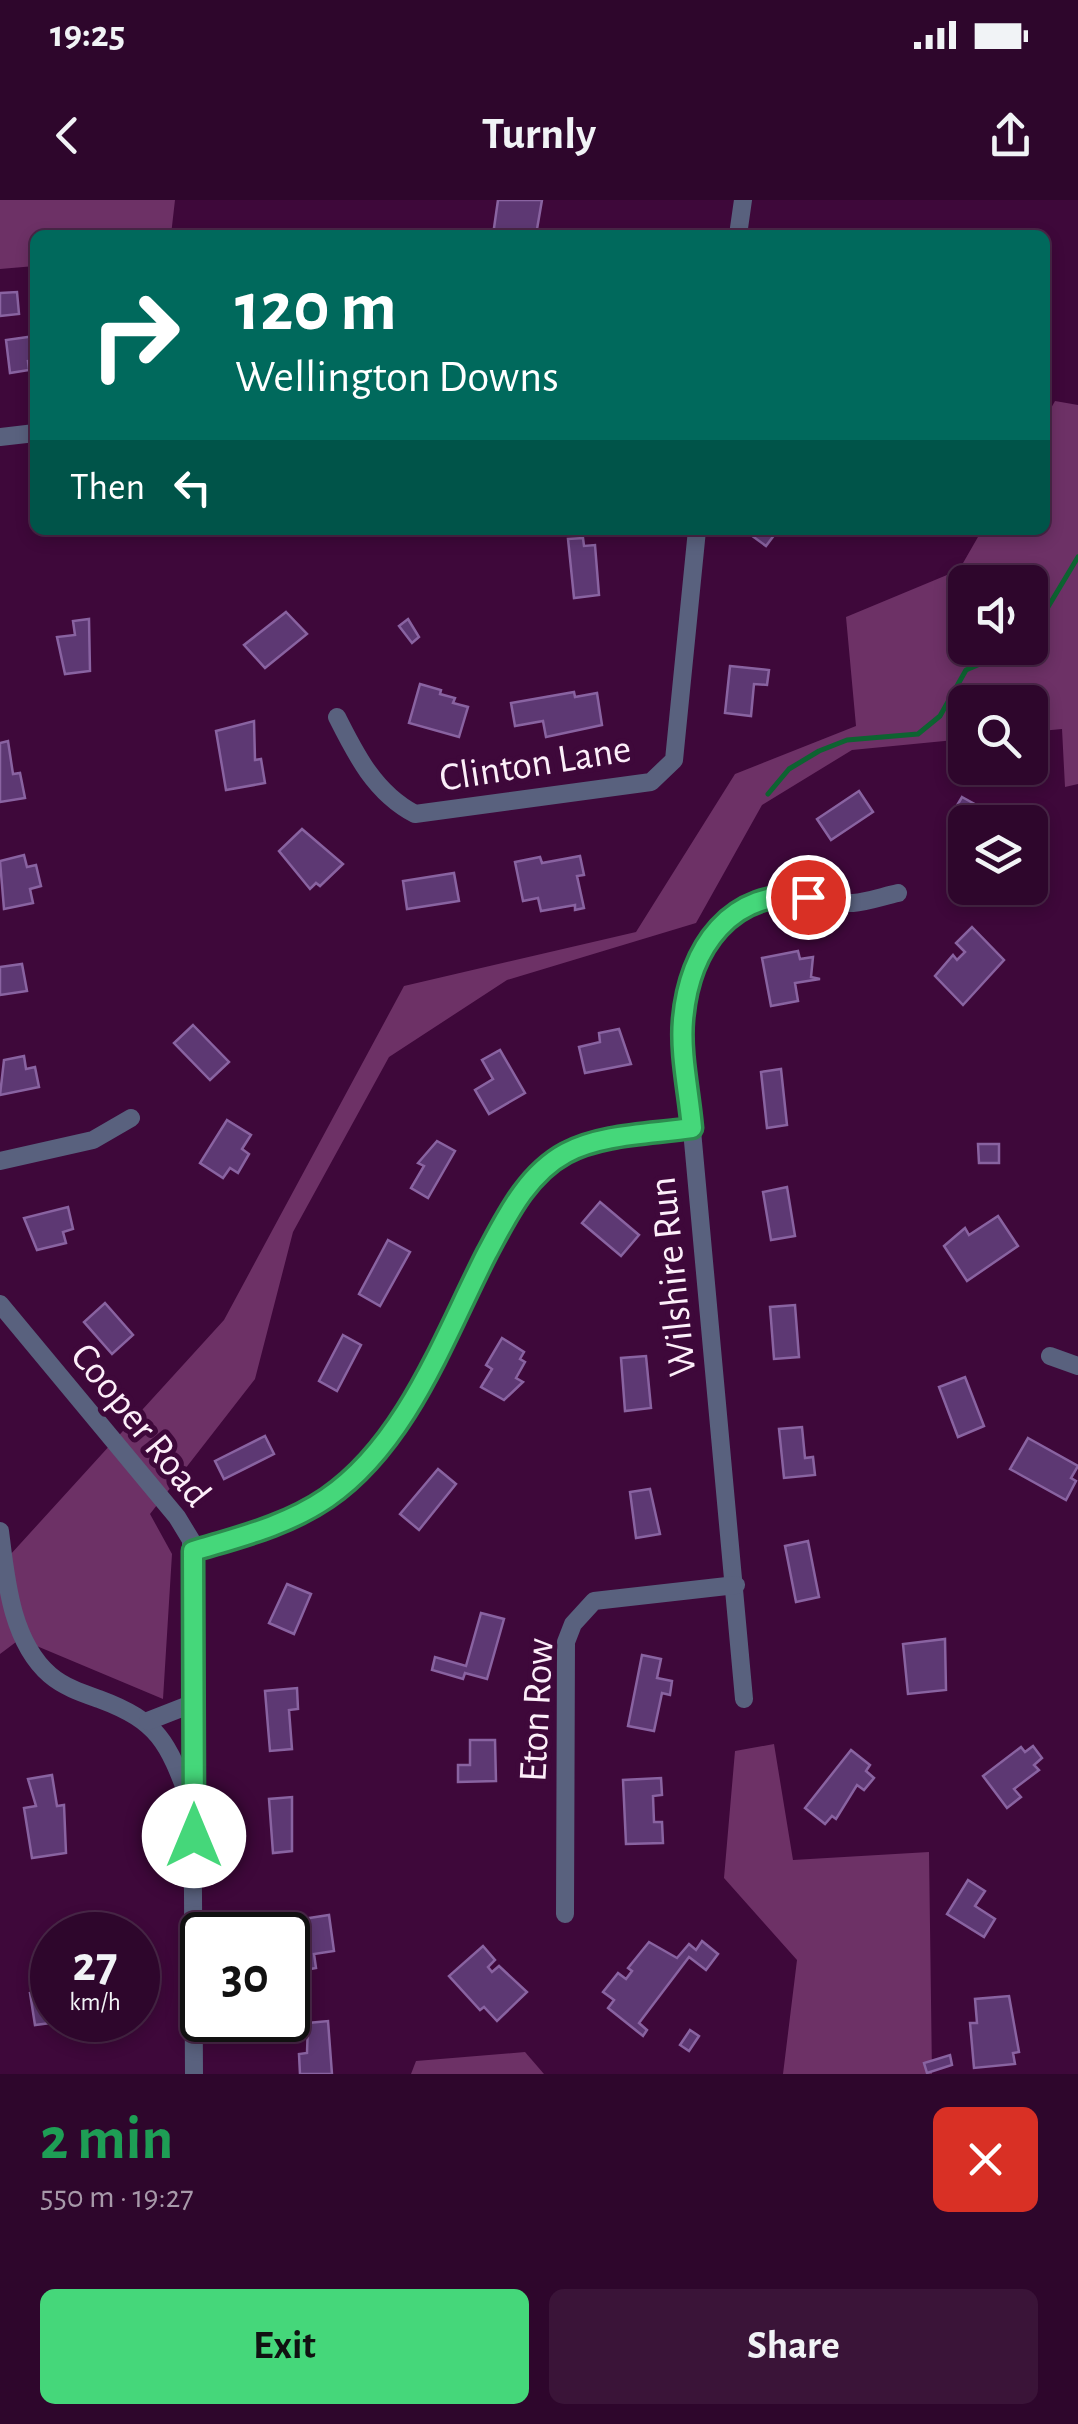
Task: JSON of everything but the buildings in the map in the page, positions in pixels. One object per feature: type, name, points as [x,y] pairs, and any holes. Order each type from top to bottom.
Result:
[{"type":"street","points":[[739,230],[743,200]]},
{"type":"street","points":[[0,437],[30,434]]},
{"type":"street","name":"Clinton Lane","points":[[336,717],[368,773],[414,814],[651,782],[674,760],[696,535]]},
{"type":"street","name":"Wilshire Run","points":[[744,1699],[682,1021],[694,964],[713,931],[730,913],[765,897],[786,895],[853,903],[898,893]]},
{"type":"street","points":[[0,1161],[93,1140],[130,1118]]},
{"type":"street","points":[[193,1551],[285,1521],[327,1498],[356,1474],[402,1417],[506,1218],[530,1183],[552,1163],[592,1144],[692,1128]]},
{"type":"street","name":"Cooper Road","points":[[4,1315],[178,1517],[193,1551],[194,2074]]},
{"type":"street","points":[[1050,1356],[1078,1366]]},
{"type":"street","points":[[0,1531],[16,1620],[27,1646],[49,1674],[69,1688],[148,1721],[194,1704]]},
{"type":"street","name":"Eton Row","points":[[565,1914],[566,1642],[572,1624],[594,1601],[736,1585]]},
{"type":"street","name":"Cooper Road","points":[[148,1721],[173,1756],[194,1813]]},
{"type":"shaded area","points":[[0,200],[175,200],[172,230],[30,230],[30,266],[0,269]]},
{"type":"shaded area","points":[[1055,401],[1078,405],[1078,784],[1065,787],[1062,729],[1048,730],[1048,685],[948,685],[948,741],[852,750],[762,805],[696,923],[507,980],[389,1057],[293,1232],[255,1379],[150,1514],[172,1554],[163,1699],[20,1639],[0,1654],[0,1566],[224,1320],[404,986],[636,932],[735,774],[856,726],[846,617],[948,575],[948,665],[1048,665],[1048,565],[962,565],[979,535],[1050,535],[1050,410]]},
{"type":"shaded area","points":[[774,1744],[793,1860],[929,1852],[932,2074],[783,2074],[797,1960],[724,1878],[735,1751]]},
{"type":"shaded area","points":[[525,2052],[544,2074],[411,2074],[416,2061]]},
{"type":"waterway","points":[[1048,607],[1078,557]]},
{"type":"waterway","points":[[768,794],[789,769],[819,751],[847,740],[918,734],[940,716],[966,670],[978,665]]},
{"type":"route","points":[[194,1836],[193,1551],[271,1528],[327,1498],[356,1474],[402,1417],[506,1218],[530,1183],[552,1163],[568,1152],[592,1144],[692,1128],[682,1021],[694,964],[713,931],[730,913],[765,897],[808,897]]}]
